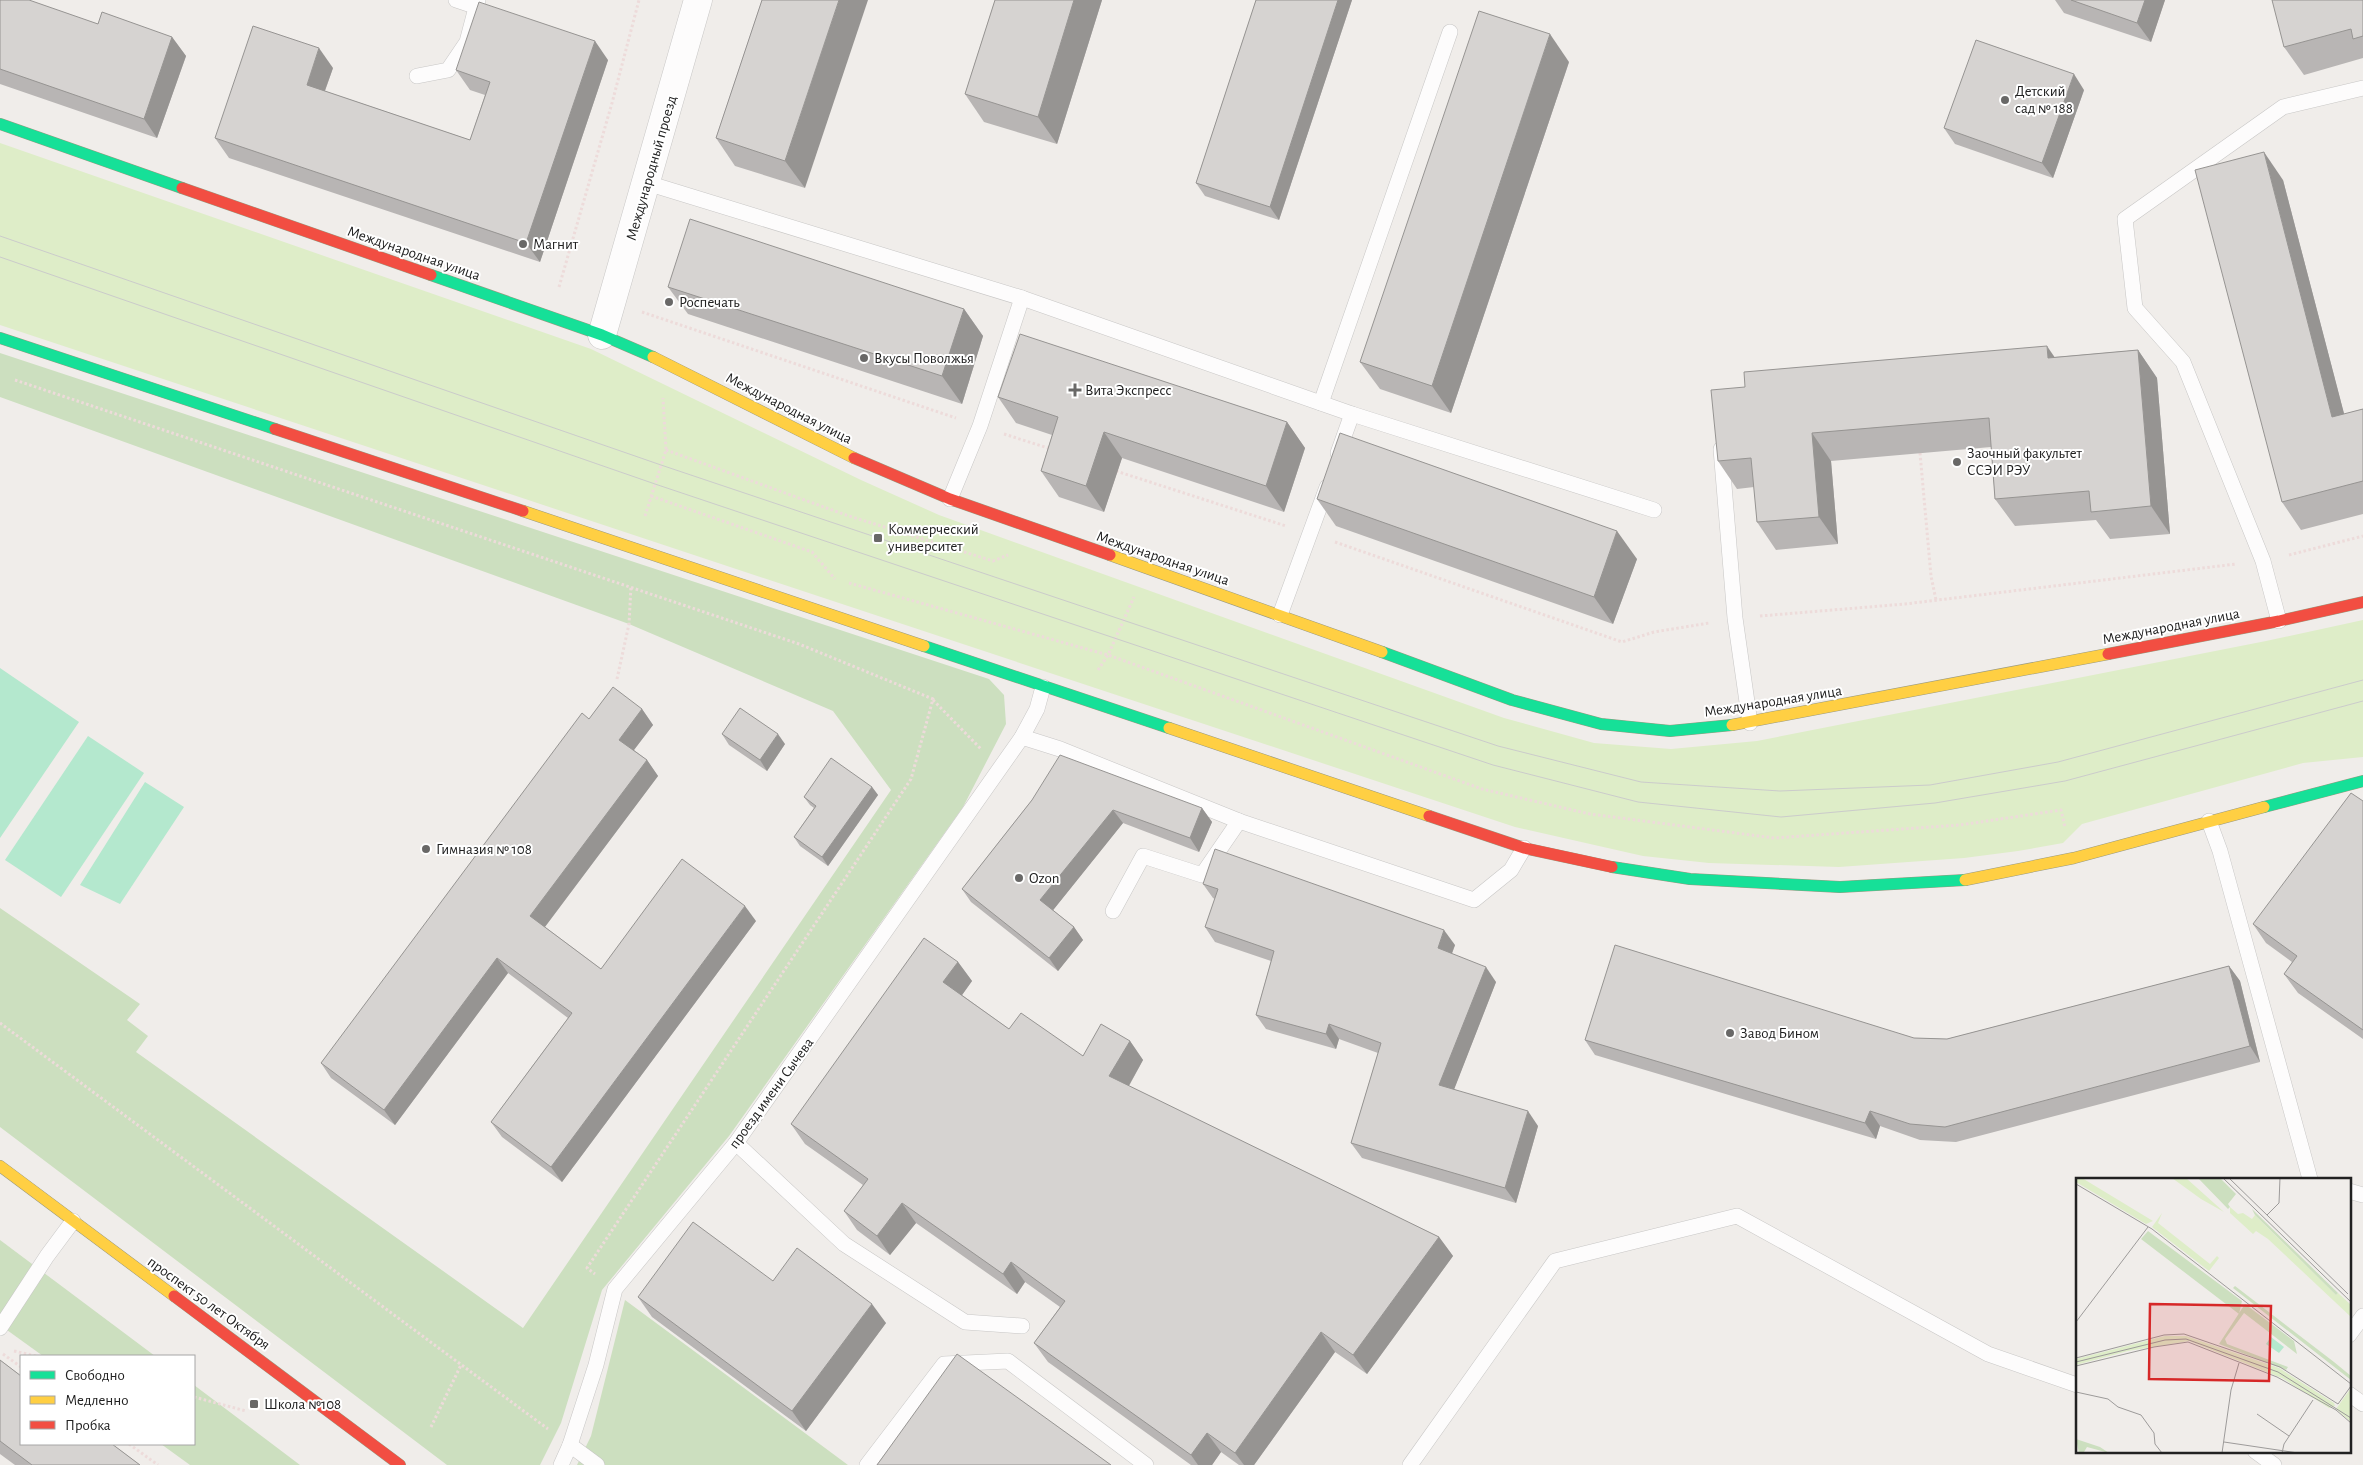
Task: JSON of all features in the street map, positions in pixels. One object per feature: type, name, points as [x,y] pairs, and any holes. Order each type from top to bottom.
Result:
[{"type":"street","name":"Международный проезд","points":[[602,335],[698,0]]},
{"type":"street","name":"Международная улица","points":[[0,124],[602,335],[662,360],[874,468],[950,499],[1280,615],[1512,700],[1602,724],[1670,731],[1750,723],[2279,621],[2363,602]]},
{"type":"street","points":[[0,338],[636,549],[1524,848],[1591,864],[1690,879],[1840,887],[1965,880],[2074,858],[2363,780]]},
{"type":"street","name":"проспект 50 лет Октября","points":[[0,1166],[400,1465]]},
{"type":"lane","points":[[417,76],[448,70],[467,42],[477,3],[456,0]]},
{"type":"lane","points":[[1320,403],[1450,32]]},
{"type":"lane","points":[[2279,621],[2263,561],[2183,362],[2135,308],[2125,219],[2283,107],[2363,88]]},
{"type":"lane","points":[[647,183],[1022,298],[1352,414],[1654,510]]},
{"type":"lane","points":[[950,499],[980,426],[1022,298]]},
{"type":"lane","points":[[1280,615],[1352,414]]},
{"type":"lane","points":[[1720,439],[1735,618],[1750,723]]},
{"type":"lane","name":"проезд имени Сычева","points":[[561,1465],[570,1445],[596,1365],[615,1289],[736,1143],[1022,737],[1037,709],[1043,687]]},
{"type":"lane","points":[[1022,737],[1060,749],[1238,821],[1474,900],[1511,870],[1524,848]]},
{"type":"lane","points":[[1113,911],[1144,856],[1202,875],[1238,821]]},
{"type":"lane","points":[[2210,821],[2220,851],[2310,1178]]},
{"type":"lane","points":[[736,1143],[844,1244],[965,1322],[1022,1326]]},
{"type":"lane","points":[[2350,1191],[2363,1195]]},
{"type":"lane","points":[[1410,1465],[1555,1261],[1737,1216],[1988,1354],[2076,1385]]},
{"type":"lane","points":[[0,1328],[47,1256],[73,1221]]},
{"type":"lane","points":[[2350,1334],[2363,1316]]},
{"type":"lane","points":[[866,1465],[944,1364],[1008,1361],[1146,1465]]},
{"type":"lane","points":[[2350,1395],[2363,1404]]},
{"type":"lane","points":[[570,1445],[597,1465]]},
{"type":"lane","points":[[2257,1452],[2274,1465]]},
{"type":"path","points":[[559,287],[639,0]]},
{"type":"path","points":[[617,679],[630,624],[631,587],[636,549],[666,450],[662,360],[676,326],[1056,451]]},
{"type":"path","points":[[9,378],[799,644],[933,699],[1000,768]]},
{"type":"path","points":[[666,450],[846,515],[993,561],[1010,554]]},
{"type":"path","points":[[1920,453],[1931,576],[1936,600]]},
{"type":"path","points":[[1112,469],[1310,534],[1622,642],[1654,632],[1735,618],[1936,600],[2263,561],[2363,536]]},
{"type":"path","points":[[651,496],[812,552],[833,579],[1108,655],[1482,789],[1590,814],[1774,838],[1960,825],[2061,810]]},
{"type":"path","points":[[1080,698],[1108,655],[1137,591]]},
{"type":"path","points":[[615,1289],[587,1268],[911,779],[933,699]]},
{"type":"path","points":[[0,1022],[461,1366],[570,1445]]},
{"type":"path","points":[[9,1349],[32,1355]]},
{"type":"path","points":[[0,1352],[20,1366]]},
{"type":"path","points":[[431,1426],[461,1366]]},
{"type":"path","points":[[195,1397],[246,1411]]},
{"type":"path","points":[[130,1445],[158,1465]]},
{"type":"green space","points":[[0,143],[591,349],[861,480],[939,515],[1504,718],[1594,743],[1671,749],[1757,741],[2266,641],[2363,620],[2363,757],[2303,763],[2082,824],[2063,843],[1964,858],[1839,867],[1709,863],[1643,856],[1515,827],[0,325]]},
{"type":"green space","points":[[0,353],[989,679],[1004,695],[1006,724],[963,807],[729,1136],[602,1290],[561,1423],[540,1465],[447,1465],[0,1127],[0,908],[140,1004],[127,1020],[148,1036],[136,1052],[523,1328],[891,790],[833,711],[629,624],[0,397]]},
{"type":"green space","points":[[0,668],[79,722],[0,838]]},
{"type":"green space","points":[[88,736],[144,773],[61,897],[5,860]]},
{"type":"green space","points":[[145,782],[184,807],[120,904],[80,885]]},
{"type":"green space","points":[[0,1240],[154,1355],[42,1355],[0,1325]]},
{"type":"green space","points":[[625,1300],[848,1465],[577,1465],[591,1436]]},
{"type":"green space","points":[[195,1386],[300,1465],[190,1465],[162,1445],[195,1445]]},
{"type":"building","points":[[0,0],[29,0],[98,24],[102,12],[172,37],[144,119],[0,69]]},
{"type":"building","points":[[762,0],[839,0],[785,161],[716,138]]},
{"type":"building","points":[[995,0],[1074,0],[1038,117],[965,94]]},
{"type":"building","points":[[1256,0],[1338,0],[1270,207],[1196,183]]},
{"type":"building","points":[[2071,0],[2145,0],[2137,23]]},
{"type":"building","points":[[2272,0],[2363,0],[2363,36],[2353,39],[2351,29],[2284,47]]},
{"type":"building","points":[[479,2],[595,41],[526,243],[215,138],[253,26],[319,48],[307,85],[470,140],[490,82],[456,70]]},
{"type":"building","points":[[1479,11],[1550,34],[1432,386],[1360,362]]},
{"type":"building","points":[[1976,40],[2074,74],[2042,163],[1944,128]]},
{"type":"building","points":[[2264,152],[2332,417],[2363,409],[2363,481],[2282,502],[2195,170]]},
{"type":"building","points":[[690,219],[964,309],[942,376],[668,287]]},
{"type":"building","points":[[1020,334],[1287,422],[1266,486],[1104,432],[1086,486],[1041,471],[1058,417],[998,397]]},
{"type":"building","points":[[2047,346],[2048,358],[2138,350],[2151,506],[2091,512],[2089,491],[1995,499],[1989,418],[1812,433],[1819,517],[1757,522],[1751,458],[1718,461],[1711,390],[1745,387],[1744,372]]},
{"type":"building","points":[[1340,433],[1617,531],[1594,597],[1317,499]]},
{"type":"building","points":[[613,687],[642,709],[619,740],[647,760],[530,916],[601,969],[682,859],[745,906],[551,1167],[491,1122],[572,1013],[497,958],[384,1110],[321,1063],[582,713],[589,719]]},
{"type":"building","points":[[740,708],[778,734],[760,760],[722,734]]},
{"type":"building","points":[[1060,755],[1202,808],[1190,838],[1113,810],[1040,900],[1074,927],[1049,958],[962,889],[1032,800]]},
{"type":"building","points":[[831,758],[872,787],[822,857],[794,837],[816,806],[804,797]]},
{"type":"building","points":[[2351,793],[2363,801],[2363,1030],[2284,974],[2297,956],[2253,924]]},
{"type":"building","points":[[1215,849],[1444,930],[1438,948],[1486,967],[1439,1085],[1528,1111],[1505,1188],[1351,1143],[1381,1043],[1329,1024],[1326,1034],[1256,1015],[1274,951],[1205,927],[1218,889],[1203,884]]},
{"type":"building","points":[[924,938],[958,962],[943,982],[1009,1029],[1021,1013],[1083,1056],[1101,1024],[1130,1041],[1109,1076],[1439,1237],[1353,1355],[1321,1332],[1235,1453],[1207,1433],[1191,1455],[1034,1343],[1065,1301],[1011,1262],[1003,1274],[902,1203],[877,1236],[844,1211],[868,1179],[791,1124]]},
{"type":"building","name":"Завод Бином","points":[[1615,945],[1914,1038],[1947,1039],[2229,966],[2250,1046],[1945,1127],[1910,1124],[1870,1111],[1865,1123],[1585,1040]]},
{"type":"building","points":[[693,1222],[773,1281],[797,1248],[872,1304],[792,1411],[638,1297]]},
{"type":"building","points":[[957,1354],[1111,1465],[877,1465]]},
{"type":"building","points":[[0,1360],[20,1375],[20,1445],[113,1445],[140,1465],[32,1465],[0,1441]]},
{"type":"tram line","points":[[0,236],[661,465],[1498,746],[1641,782],[1780,791],[1930,785],[2058,762],[2363,680]]},
{"type":"tram line","points":[[0,257],[655,484],[1493,765],[1638,802],[1781,817],[1935,803],[2065,781],[2363,701]]},
{"type":"traffic: fast","points":[[0,124],[182,188]]},
{"type":"traffic: fast","points":[[431,275],[602,335],[653,357]]},
{"type":"traffic: fast","points":[[0,338],[275,429]]},
{"type":"traffic: fast","points":[[924,646],[1169,728]]},
{"type":"traffic: fast","points":[[1382,652],[1512,700],[1601,724],[1670,731],[1732,725]]},
{"type":"traffic: fast","points":[[2264,807],[2363,781]]},
{"type":"traffic: fast","points":[[1612,867],[1690,879],[1840,887],[1965,880]]},
{"type":"traffic: slow","points":[[653,357],[854,458]]},
{"type":"traffic: slow","points":[[523,511],[924,646]]},
{"type":"traffic: slow","points":[[1110,555],[1382,652]]},
{"type":"traffic: slow","points":[[1732,725],[2108,654]]},
{"type":"traffic: slow","points":[[1169,728],[1429,816]]},
{"type":"traffic: slow","points":[[1965,880],[2074,858],[2264,807]]},
{"type":"traffic: slow","points":[[0,1166],[174,1296]]},
{"type":"traffic: jam","points":[[182,188],[431,275]]},
{"type":"traffic: jam","points":[[275,429],[523,511]]},
{"type":"traffic: jam","points":[[854,458],[950,499],[1110,555]]},
{"type":"traffic: jam","points":[[2108,654],[2279,621],[2363,602]]},
{"type":"traffic: jam","points":[[1429,816],[1524,848],[1612,867]]},
{"type":"traffic: jam","points":[[174,1296],[400,1465]]},
{"type":"place","name":"Детский сад № 188","points":[[2005,100]]},
{"type":"place","name":"Магнит","points":[[523,244]]},
{"type":"place","name":"Роспечать","points":[[669,302]]},
{"type":"place","name":"Вкусы Поволжья","points":[[864,358]]},
{"type":"place","name":"Вита Экспресс","points":[[1075,390]]},
{"type":"place","name":"Заочный факультет ССЭИ РЭУ","points":[[1957,462]]},
{"type":"place","name":"Коммерческий университет","points":[[878,538]]},
{"type":"place","name":"Гимназия № 108","points":[[426,849]]},
{"type":"place","name":"Ozon","points":[[1019,878]]},
{"type":"place","name":"Завод Бином","points":[[1730,1033]]},
{"type":"place","name":"Школа №108","points":[[254,1404]]}]
